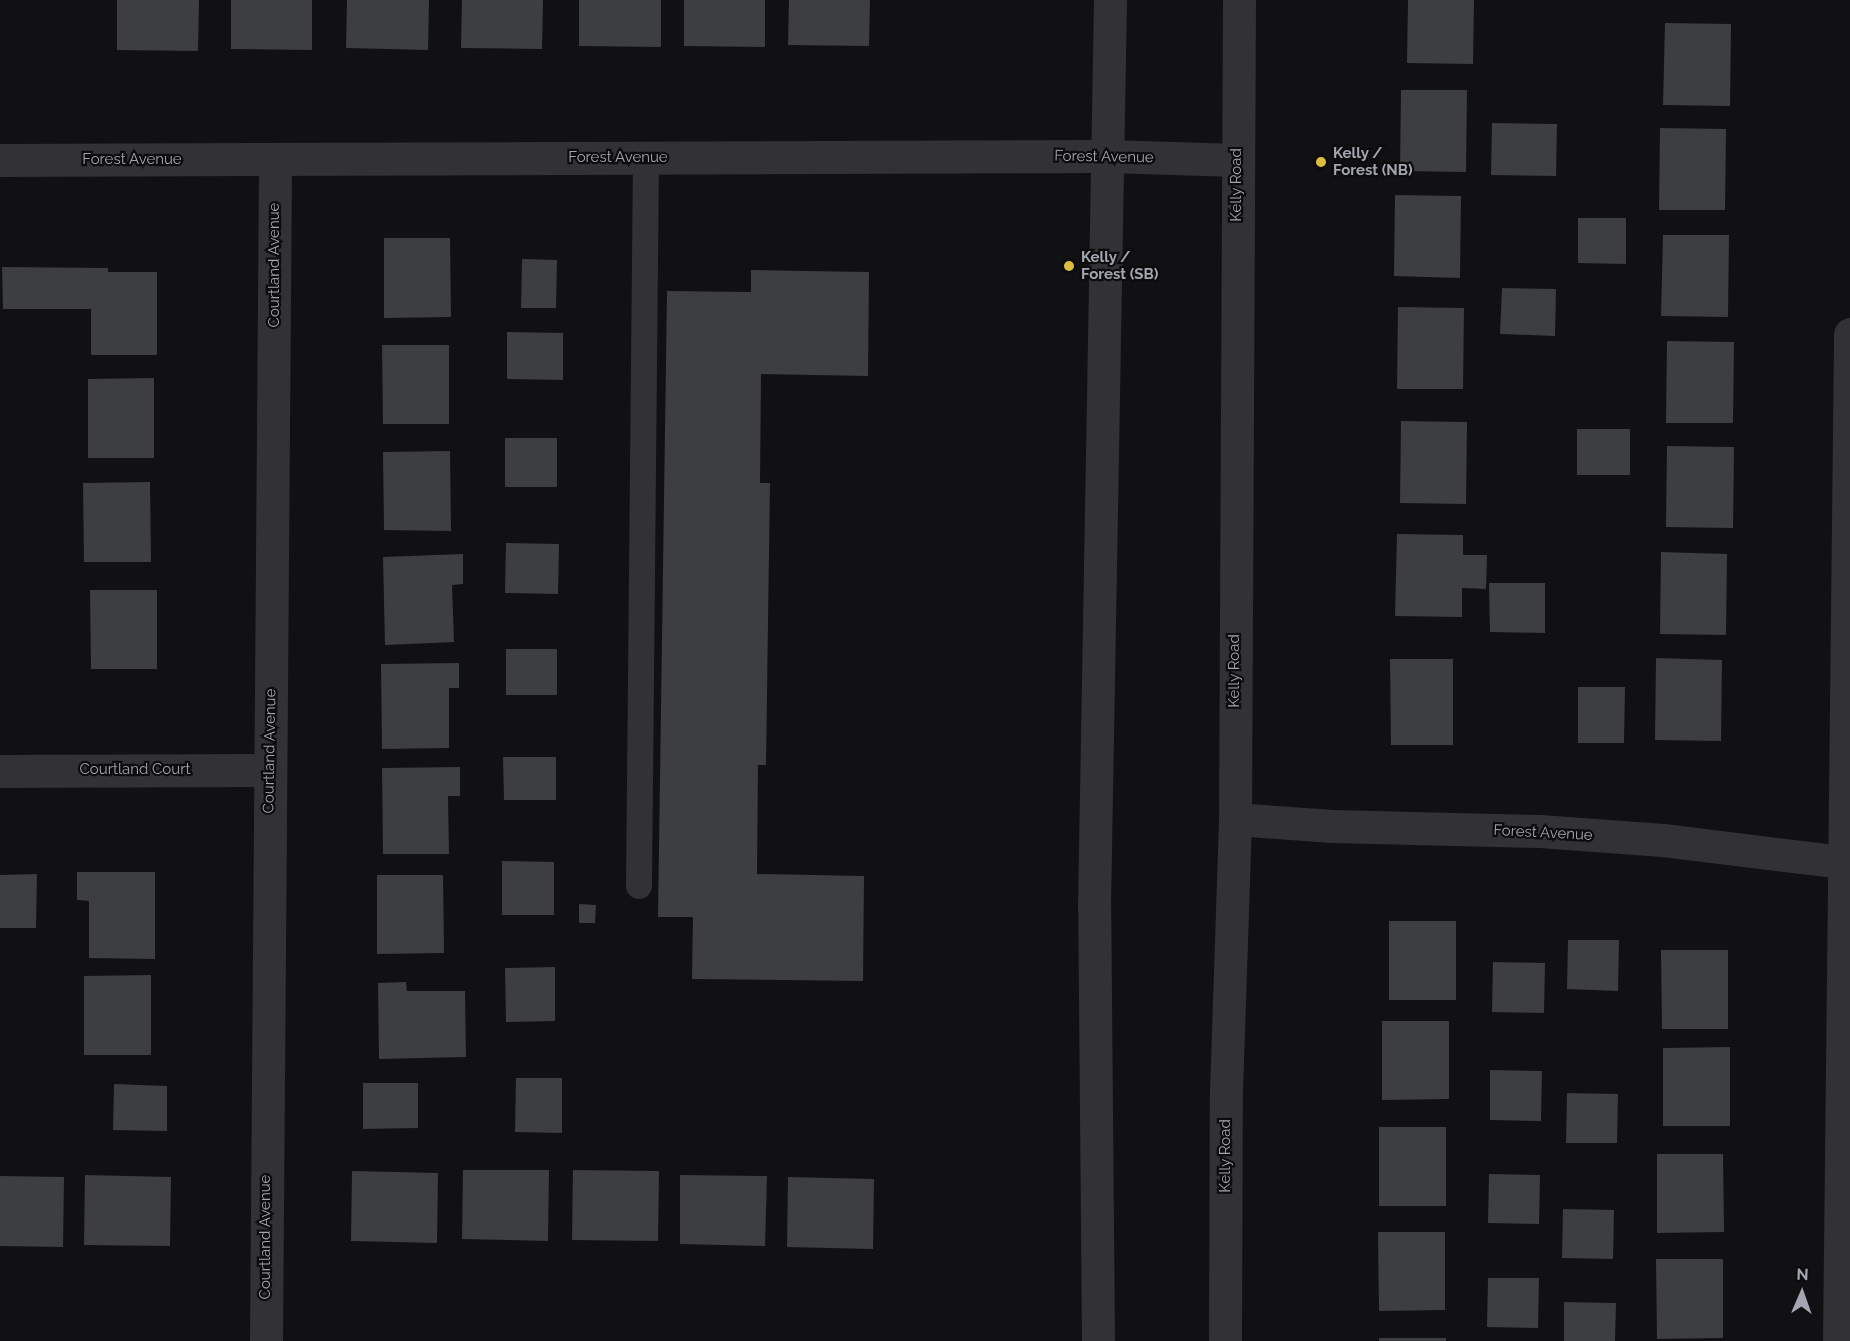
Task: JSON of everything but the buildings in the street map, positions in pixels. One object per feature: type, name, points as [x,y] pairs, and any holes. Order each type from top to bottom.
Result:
[{"type":"street","points":[[1098,1341],[1094,907],[1110,0]]},
{"type":"street","name":"Kelly Road","points":[[1225,1341],[1226,1092],[1235,819],[1239,0]]},
{"type":"street","name":"Forest Avenue","points":[[0,160],[275,161],[1108,156],[1237,160]]},
{"type":"street","name":"Courtland Avenue","points":[[266,1341],[275,161]]},
{"type":"street","points":[[1839,1341],[1847,862],[1850,334]]},
{"type":"street","name":"Courtland Court","points":[[0,771],[270,770]]},
{"type":"street","name":"Forest Avenue","points":[[1235,819],[1332,826],[1540,831],[1663,840],[1847,862]]},
{"type":"lane","points":[[639,886],[646,158]]},
{"type":"place","name":"Kelly / Forest (NB)","points":[[1321,162]]},
{"type":"place","name":"Kelly / Forest (SB)","points":[[1069,266]]}]
